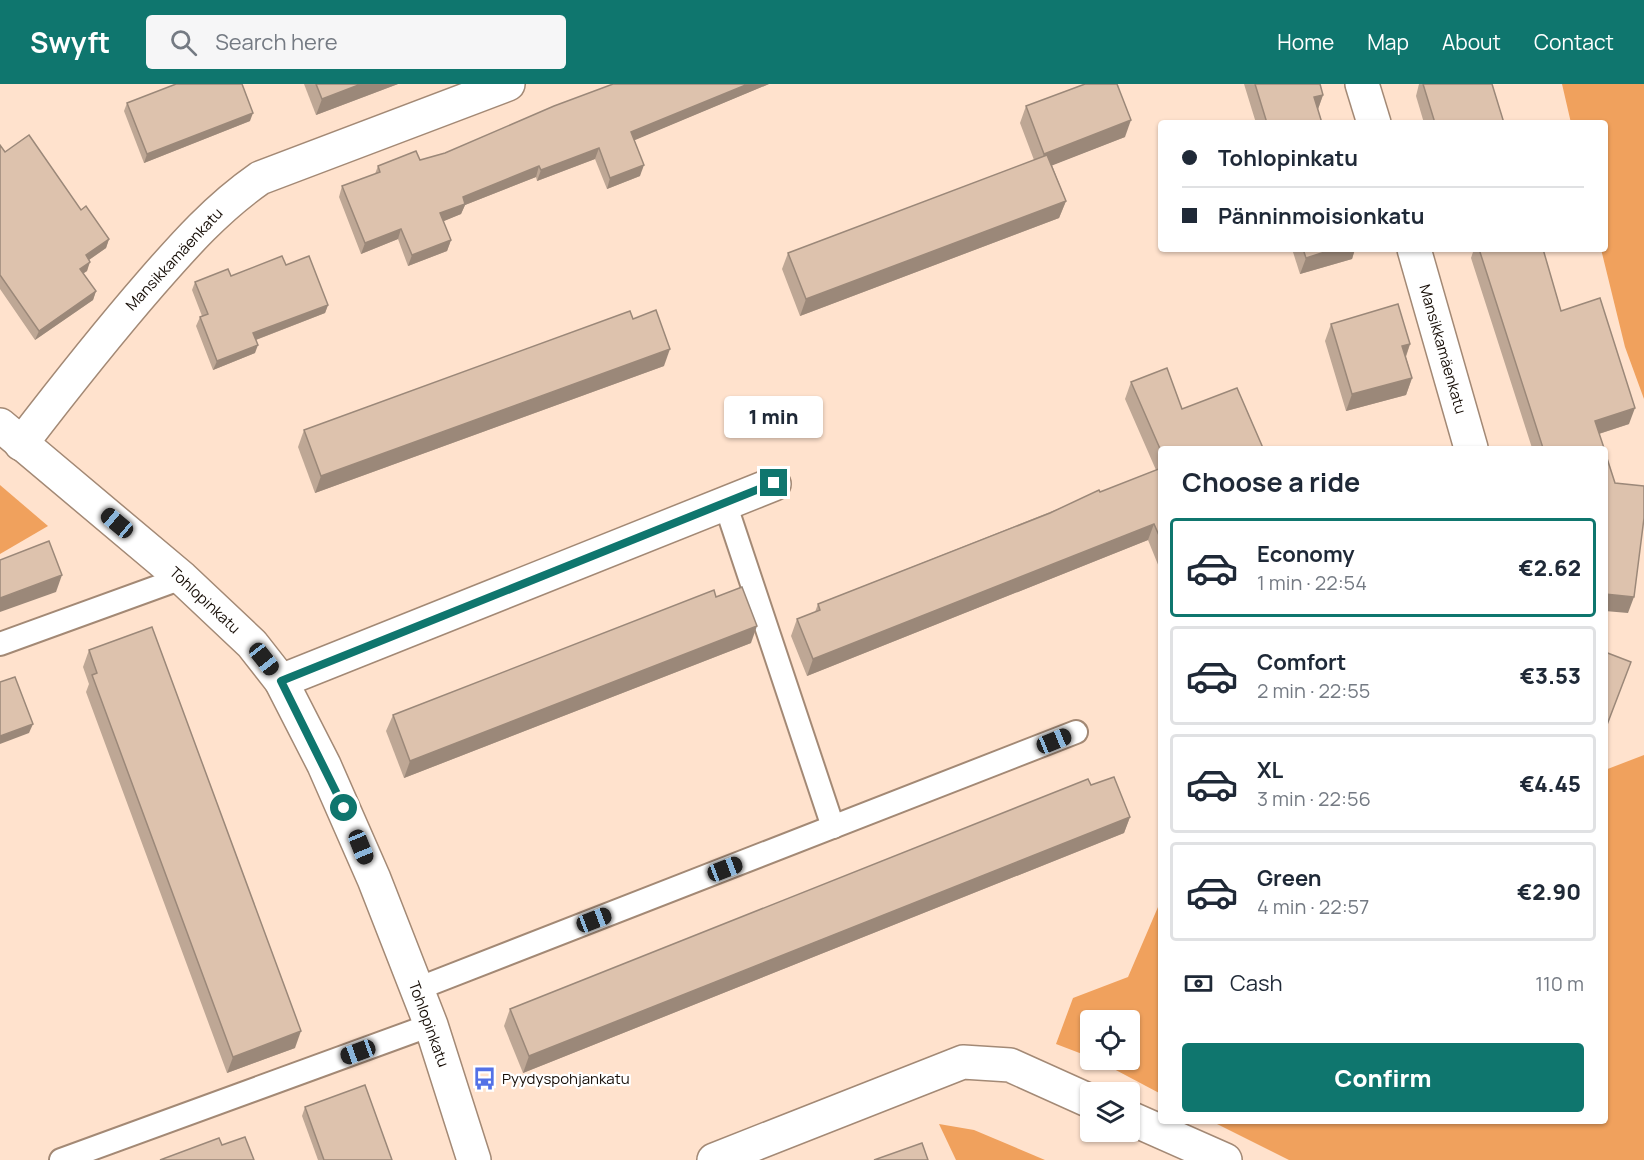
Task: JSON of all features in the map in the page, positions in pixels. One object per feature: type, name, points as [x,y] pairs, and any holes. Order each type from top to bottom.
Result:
[{"type":"street","name":"Mansikkamäenkatu","points":[[10,434],[89,354],[199,228],[232,198],[260,178],[508,84]]},
{"type":"street","points":[[1362,84],[1373,120]]},
{"type":"street","name":"Mansikkamäenkatu","points":[[1415,252],[1471,446]]},
{"type":"street","name":"Tohlopinkatu","points":[[10,434],[182,578],[252,644],[281,681],[354,830],[417,989],[474,1160]]},
{"type":"street","points":[[281,681],[774,483]]},
{"type":"street","points":[[714,1160],[963,1062],[1010,1065],[1080,1096]]},
{"type":"street","points":[[1140,1122],[1225,1160]]},
{"type":"lane","points":[[725,503],[833,827]]},
{"type":"lane","points":[[0,644],[182,578]]},
{"type":"lane","points":[[417,989],[1076,732]]},
{"type":"lane","points":[[60,1160],[430,1025]]},
{"type":"shaded area","points":[[1562,84],[1644,84],[1644,399],[1625,347],[1602,252],[1608,252],[1608,120],[1570,120]]},
{"type":"shaded area","points":[[0,485],[48,526],[0,554]]},
{"type":"shaded area","points":[[1644,755],[1644,1160],[1289,1160],[1217,1124],[1608,1124],[1608,769]]},
{"type":"shaded area","points":[[1158,907],[1158,1092],[1116,1070],[1140,1070],[1140,1010],[1080,1010],[1080,1053],[1056,1044],[1073,998],[1128,977]]},
{"type":"shaded area","points":[[939,1124],[974,1130],[1045,1160],[956,1160]]},
{"type":"building","points":[[176,84],[242,84],[253,113],[147,154],[127,103]]},
{"type":"building","points":[[316,84],[361,84],[322,99]]},
{"type":"building","points":[[613,84],[748,84],[631,132],[644,165],[610,178],[599,148],[541,170],[539,166],[463,197],[465,204],[440,213],[451,240],[412,255],[401,229],[365,243],[342,186],[380,172],[378,166],[416,151],[420,160],[445,153],[554,106]]},
{"type":"building","points":[[1085,84],[1117,84],[1131,120],[1044,154],[1026,106]]},
{"type":"building","points":[[1255,84],[1320,84],[1323,95],[1314,97],[1321,120],[1266,120]]},
{"type":"building","points":[[1423,84],[1492,84],[1503,120],[1434,120]]},
{"type":"building","points":[[29,135],[81,210],[86,206],[109,239],[86,255],[90,262],[80,269],[96,291],[39,331],[0,275],[0,145],[5,152]]},
{"type":"building","points":[[1047,155],[1066,201],[806,299],[788,253]]},
{"type":"building","points":[[1304,252],[1325,252],[1306,258]]},
{"type":"building","points":[[1480,252],[1544,252],[1561,311],[1600,298],[1635,408],[1595,421],[1603,446],[1542,446]]},
{"type":"building","points":[[282,256],[286,265],[309,256],[328,305],[253,333],[258,345],[217,361],[200,317],[208,314],[195,282],[228,269],[231,276]]},
{"type":"building","points":[[1398,304],[1410,344],[1402,346],[1412,378],[1352,394],[1331,324]]},
{"type":"building","points":[[656,310],[670,349],[321,476],[304,430],[630,311],[633,319]]},
{"type":"building","points":[[1167,368],[1182,409],[1237,388],[1262,446],[1159,446],[1131,382]]},
{"type":"building","points":[[1608,461],[1615,483],[1644,486],[1644,518],[1634,597],[1608,594]]},
{"type":"building","points":[[1158,469],[1158,533],[1154,524],[813,659],[797,619],[820,610],[818,604],[1050,513],[1099,490],[1100,492]]},
{"type":"building","points":[[49,541],[62,575],[0,598],[0,560]]},
{"type":"building","points":[[742,587],[757,626],[410,761],[393,715],[714,590],[716,597]]},
{"type":"building","points":[[152,627],[301,1031],[233,1057],[92,675],[97,673],[89,650]]},
{"type":"building","points":[[1608,653],[1631,662],[1608,722]]},
{"type":"building","points":[[15,677],[33,724],[0,736],[0,682]]},
{"type":"building","points":[[1114,777],[1130,817],[529,1056],[510,1009],[1088,779],[1091,785]]},
{"type":"building","points":[[365,1085],[392,1160],[324,1160],[305,1107]]},
{"type":"building","points":[[245,1137],[254,1160],[160,1160],[219,1138],[222,1145]]},
{"type":"building","points":[[922,1143],[928,1160],[874,1160]]},
{"type":"place","name":"Pyydyspohjankatu","points":[[484,1078]]},
{"type":"route","points":[[344,808],[281,681],[774,483]]}]
